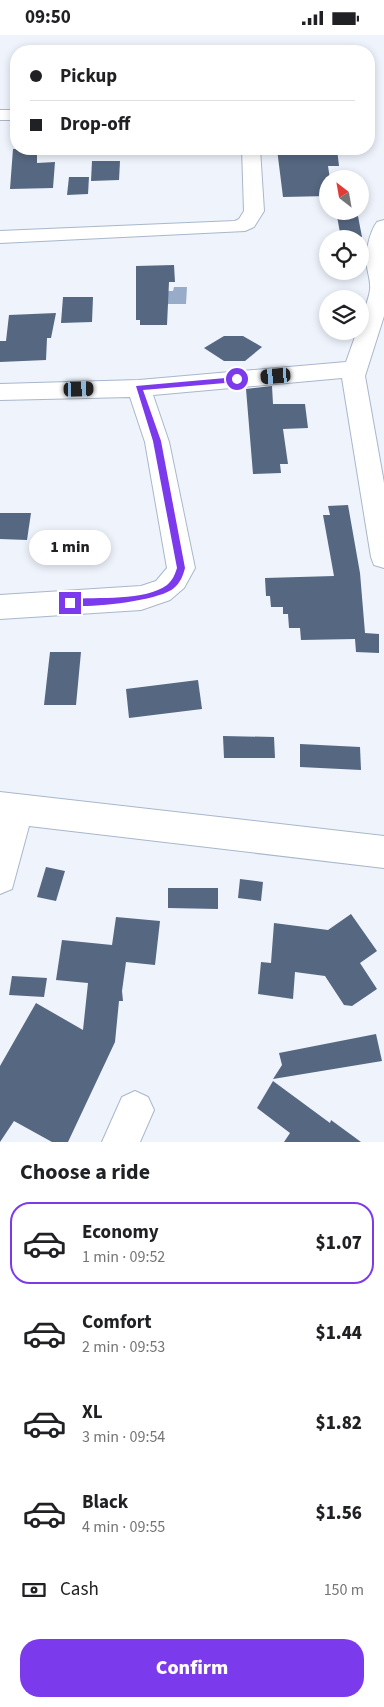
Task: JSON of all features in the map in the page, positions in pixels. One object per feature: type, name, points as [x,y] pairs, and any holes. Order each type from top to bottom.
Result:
[{"type":"street","points":[[0,237],[238,227],[247,223],[254,211],[251,155]]},
{"type":"street","points":[[384,226],[377,253],[377,263],[382,285],[381,292],[354,369],[354,388],[384,557]]},
{"type":"street","points":[[0,392],[139,388],[354,369]]},
{"type":"street","points":[[0,607],[141,598],[158,594],[171,587],[178,578],[181,568],[157,441],[139,388]]},
{"type":"street","points":[[0,877],[9,808],[384,852]]},
{"type":"water","points":[[174,287],[187,287],[186,304],[163,304],[163,291],[173,291]]},
{"type":"building","points":[[13,155],[37,155],[37,163],[55,162],[53,188],[10,189]]},
{"type":"building","points":[[278,155],[338,155],[339,166],[328,166],[329,170],[319,170],[319,196],[283,197]]},
{"type":"building","points":[[92,161],[120,161],[119,180],[91,181]]},
{"type":"building","points":[[69,177],[89,177],[88,194],[67,195]]},
{"type":"building","points":[[338,220],[359,220],[361,230],[340,230]]},
{"type":"building","points":[[174,265],[175,282],[169,282],[167,325],[140,325],[140,320],[136,320],[136,266]]},
{"type":"building","points":[[63,297],[93,297],[92,322],[61,323]]},
{"type":"building","points":[[56,313],[51,338],[47,338],[46,360],[0,362],[0,341],[6,341],[9,315]]},
{"type":"building","points":[[224,336],[243,336],[262,347],[245,361],[224,361],[204,348]]},
{"type":"building","points":[[272,386],[273,404],[305,404],[308,428],[283,429],[288,464],[280,464],[281,473],[253,474],[246,389]]},
{"type":"building","points":[[348,505],[360,573],[365,633],[379,634],[379,653],[356,652],[355,639],[301,640],[300,628],[289,628],[288,614],[283,614],[283,607],[271,607],[270,596],[266,596],[265,578],[334,576],[323,515],[330,515],[328,506]]},
{"type":"building","points":[[0,513],[31,513],[27,540],[0,539]]},
{"type":"building","points":[[50,652],[81,652],[76,705],[44,705]]},
{"type":"building","points":[[198,680],[202,709],[129,718],[126,689]]},
{"type":"building","points":[[223,736],[274,737],[275,758],[224,758]]},
{"type":"building","points":[[300,744],[360,747],[361,770],[300,767]]},
{"type":"building","points":[[46,867],[65,871],[56,901],[37,897]]},
{"type":"building","points":[[240,879],[263,882],[261,901],[238,898]]},
{"type":"building","points":[[168,888],[218,888],[218,909],[168,908]]},
{"type":"building","points":[[351,914],[377,951],[360,963],[377,989],[352,1006],[344,1005],[325,976],[295,972],[293,999],[258,994],[261,962],[271,963],[274,923],[328,930]]},
{"type":"building","points":[[116,917],[160,921],[155,965],[126,962],[122,991],[123,1001],[119,1001],[115,1042],[68,1142],[52,1142],[14,1121],[0,1142],[0,1066],[36,1003],[83,1030],[88,983],[56,980],[62,940],[112,945]]},
{"type":"building","points":[[12,976],[47,978],[44,997],[9,995]]},
{"type":"building","points":[[376,1034],[382,1061],[273,1079],[282,1065],[279,1053]]},
{"type":"building","points":[[273,1081],[330,1123],[331,1120],[361,1142],[284,1142],[290,1133],[257,1108]]},
{"type":"route","points":[[70,603],[141,598],[158,594],[171,587],[178,578],[181,568],[157,441],[139,388],[237,379]]}]
